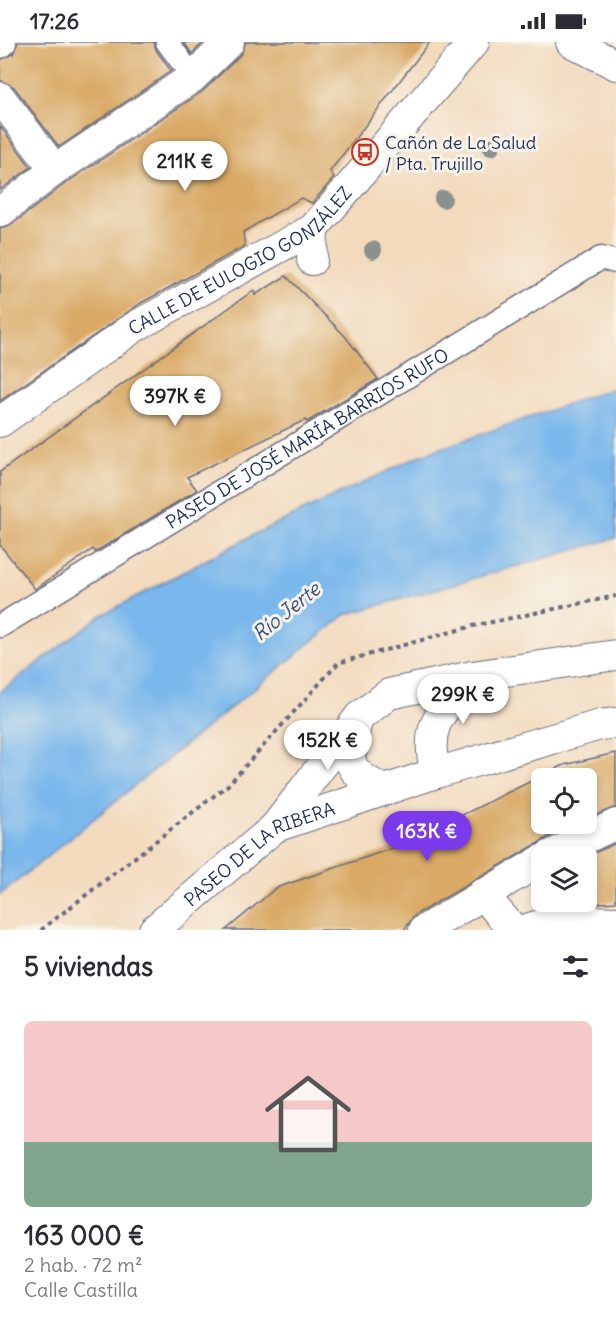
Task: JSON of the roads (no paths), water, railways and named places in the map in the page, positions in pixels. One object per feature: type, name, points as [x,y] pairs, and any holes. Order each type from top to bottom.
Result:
[{"type":"street","points":[[167,42],[193,77]]},
{"type":"street","points":[[0,212],[55,170],[193,77],[229,42]]},
{"type":"street","name":"CALLE DE EULOGIO GONZÁLEZ","points":[[0,422],[136,326],[313,229],[474,42]]},
{"type":"street","points":[[571,42],[616,65]]},
{"type":"street","points":[[0,97],[55,170]]},
{"type":"street","points":[[312,260],[313,229]]},
{"type":"street","name":"PASEO DE JOSÉ MARÍA BARRIOS RUFO","points":[[0,626],[601,258],[616,262]]},
{"type":"street","points":[[275,826],[359,717],[389,694],[473,676],[616,655]]},
{"type":"street","points":[[436,773],[429,750],[435,720],[473,676]]},
{"type":"street","points":[[359,717],[352,742],[350,764],[357,776],[384,790]]},
{"type":"street","name":"PASEO DE LA RIBERA","points":[[154,930],[275,826],[436,773],[600,725],[616,723]]},
{"type":"street","points":[[570,846],[616,824]]},
{"type":"street","points":[[424,930],[531,866]]},
{"type":"street","points":[[482,894],[514,930]]},
{"type":"street","points":[[523,930],[556,920],[616,922]]},
{"type":"water","name":"Río Jerte","points":[[616,387],[616,538],[345,615],[0,895],[0,692],[100,616],[259,532],[419,456]]},
{"type":"place","name":"Cañón de La Salud / Pta. Trujillo","points":[[365,152]]}]
